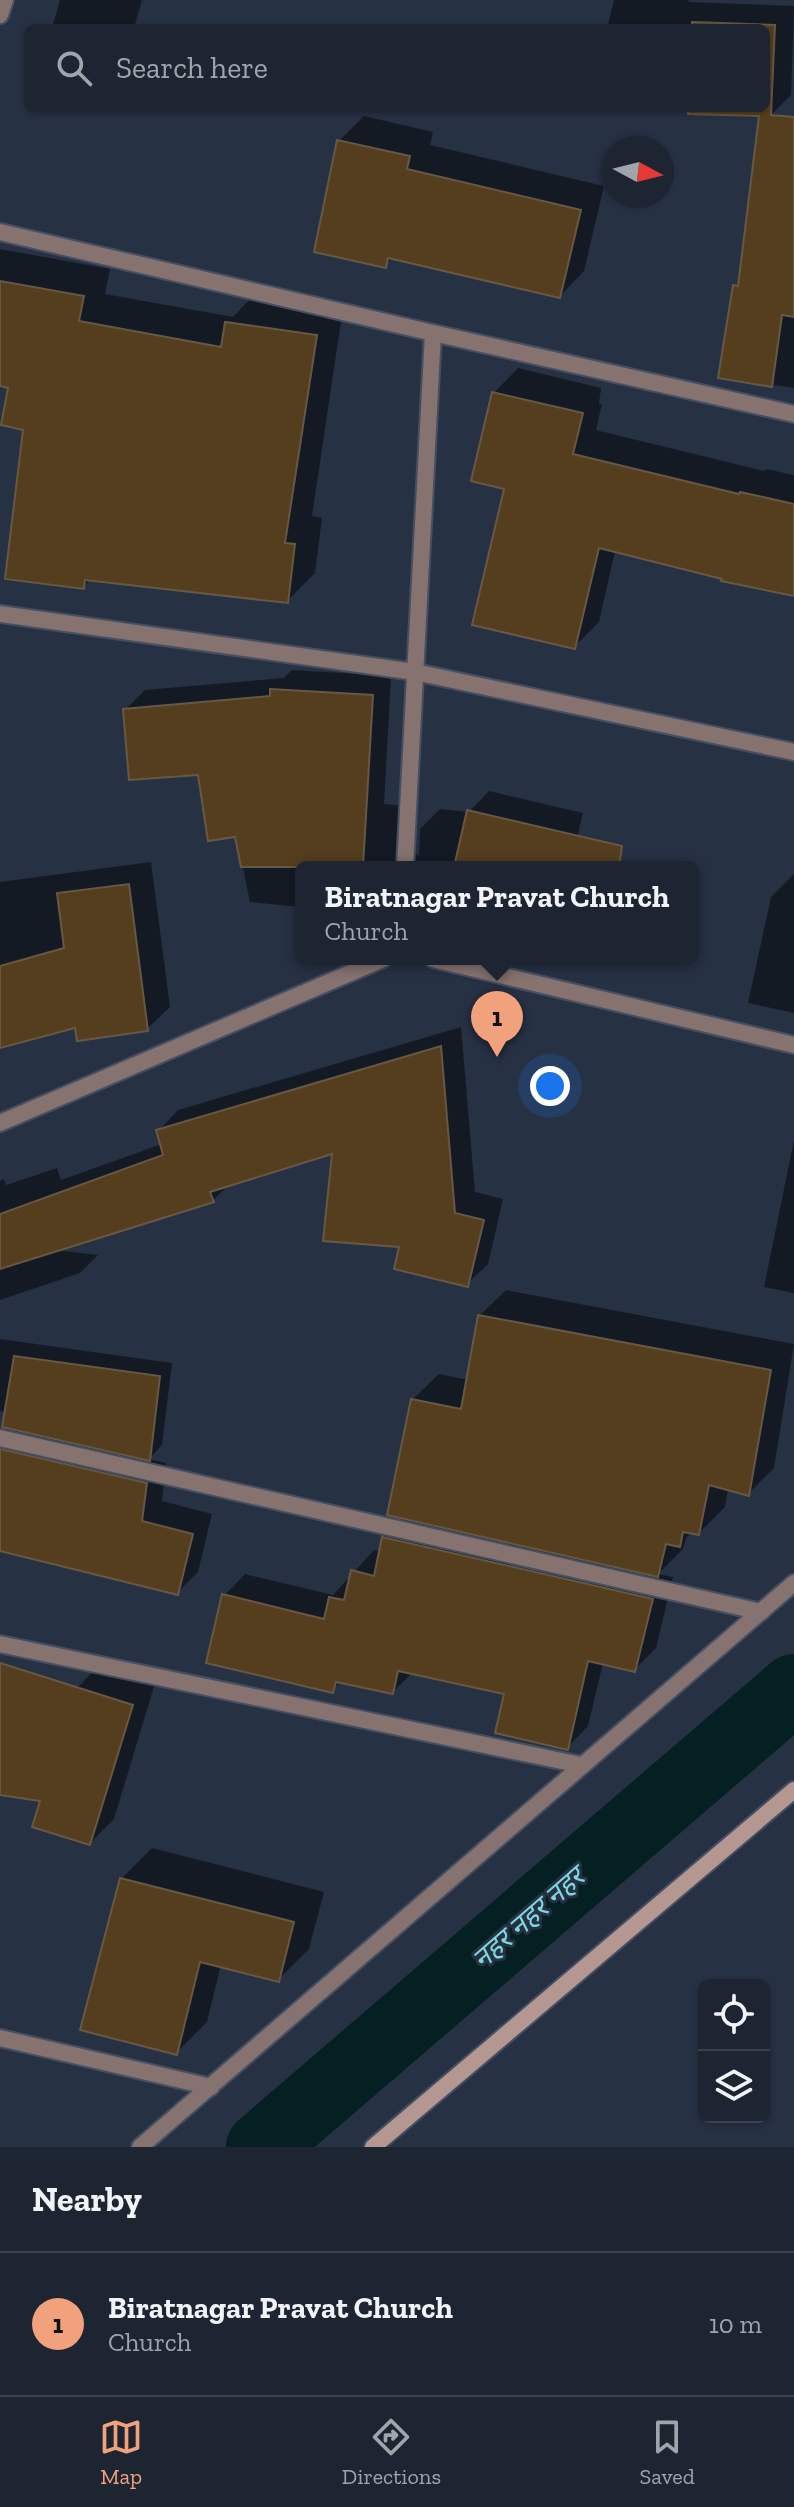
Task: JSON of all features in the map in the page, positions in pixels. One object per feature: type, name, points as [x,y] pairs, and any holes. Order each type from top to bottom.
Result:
[{"type":"main road","points":[[373,2147],[794,1790]]},
{"type":"street","points":[[0,15],[5,0]]},
{"type":"street","points":[[0,232],[794,414]]},
{"type":"street","points":[[405,861],[433,333]]},
{"type":"street","points":[[0,614],[415,672],[794,752]]},
{"type":"street","points":[[0,1123],[369,965]]},
{"type":"street","points":[[458,965],[794,1045]]},
{"type":"street","points":[[0,1438],[761,1612]]},
{"type":"street","points":[[140,2147],[794,1583]]},
{"type":"street","points":[[0,1644],[581,1765]]},
{"type":"street","points":[[0,2038],[211,2087]]},
{"type":"building","points":[[692,22],[747,24],[692,24]]},
{"type":"building","points":[[770,25],[775,25],[771,115],[794,117],[794,317],[782,315],[772,387],[718,378],[733,285],[738,286],[759,116],[688,114],[770,112]]},
{"type":"building","points":[[337,140],[410,156],[407,169],[581,210],[560,298],[388,258],[386,268],[314,252]]},
{"type":"building","points":[[0,281],[84,296],[79,321],[221,347],[225,322],[317,335],[285,543],[295,544],[288,603],[85,580],[84,589],[5,579],[23,430],[1,425],[8,388],[0,386]]},
{"type":"building","points":[[492,392],[583,413],[573,454],[794,504],[794,596],[721,581],[599,548],[575,649],[472,625],[504,489],[471,481]]},
{"type":"building","points":[[270,689],[373,695],[363,861],[295,861],[295,867],[241,867],[235,837],[208,841],[198,775],[129,780],[123,709],[270,696]]},
{"type":"building","points":[[467,810],[622,846],[620,861],[455,861]]},
{"type":"building","points":[[129,884],[148,1031],[77,1041],[75,1028],[0,1048],[0,966],[64,948],[57,893]]},
{"type":"building","points":[[441,1046],[455,1213],[484,1220],[468,1287],[394,1269],[399,1247],[323,1241],[332,1154],[210,1192],[214,1202],[0,1269],[0,1214],[163,1155],[156,1130]]},
{"type":"building","points":[[478,1315],[771,1370],[749,1496],[709,1485],[699,1535],[683,1532],[680,1547],[666,1544],[658,1577],[387,1515],[411,1399],[461,1409]]},
{"type":"building","points":[[14,1356],[160,1376],[150,1461],[2,1427]]},
{"type":"building","points":[[0,1449],[147,1483],[142,1521],[193,1534],[178,1595],[0,1551]]},
{"type":"building","points":[[382,1537],[653,1599],[635,1672],[588,1661],[568,1750],[495,1733],[504,1694],[398,1671],[393,1694],[336,1682],[333,1693],[206,1663],[222,1594],[324,1619],[329,1597],[344,1600],[351,1570],[374,1576]]},
{"type":"building","points":[[0,1663],[133,1705],[90,1845],[32,1827],[40,1801],[0,1795]]},
{"type":"building","points":[[120,1878],[294,1922],[279,1982],[200,1962],[177,2055],[80,2030]]},
{"type":"waterway","name":"नहर नहर नहर","points":[[261,2147],[794,1689]]},
{"type":"place","name":"Biratnagar Pravat Church","points":[[497,1057]]}]
